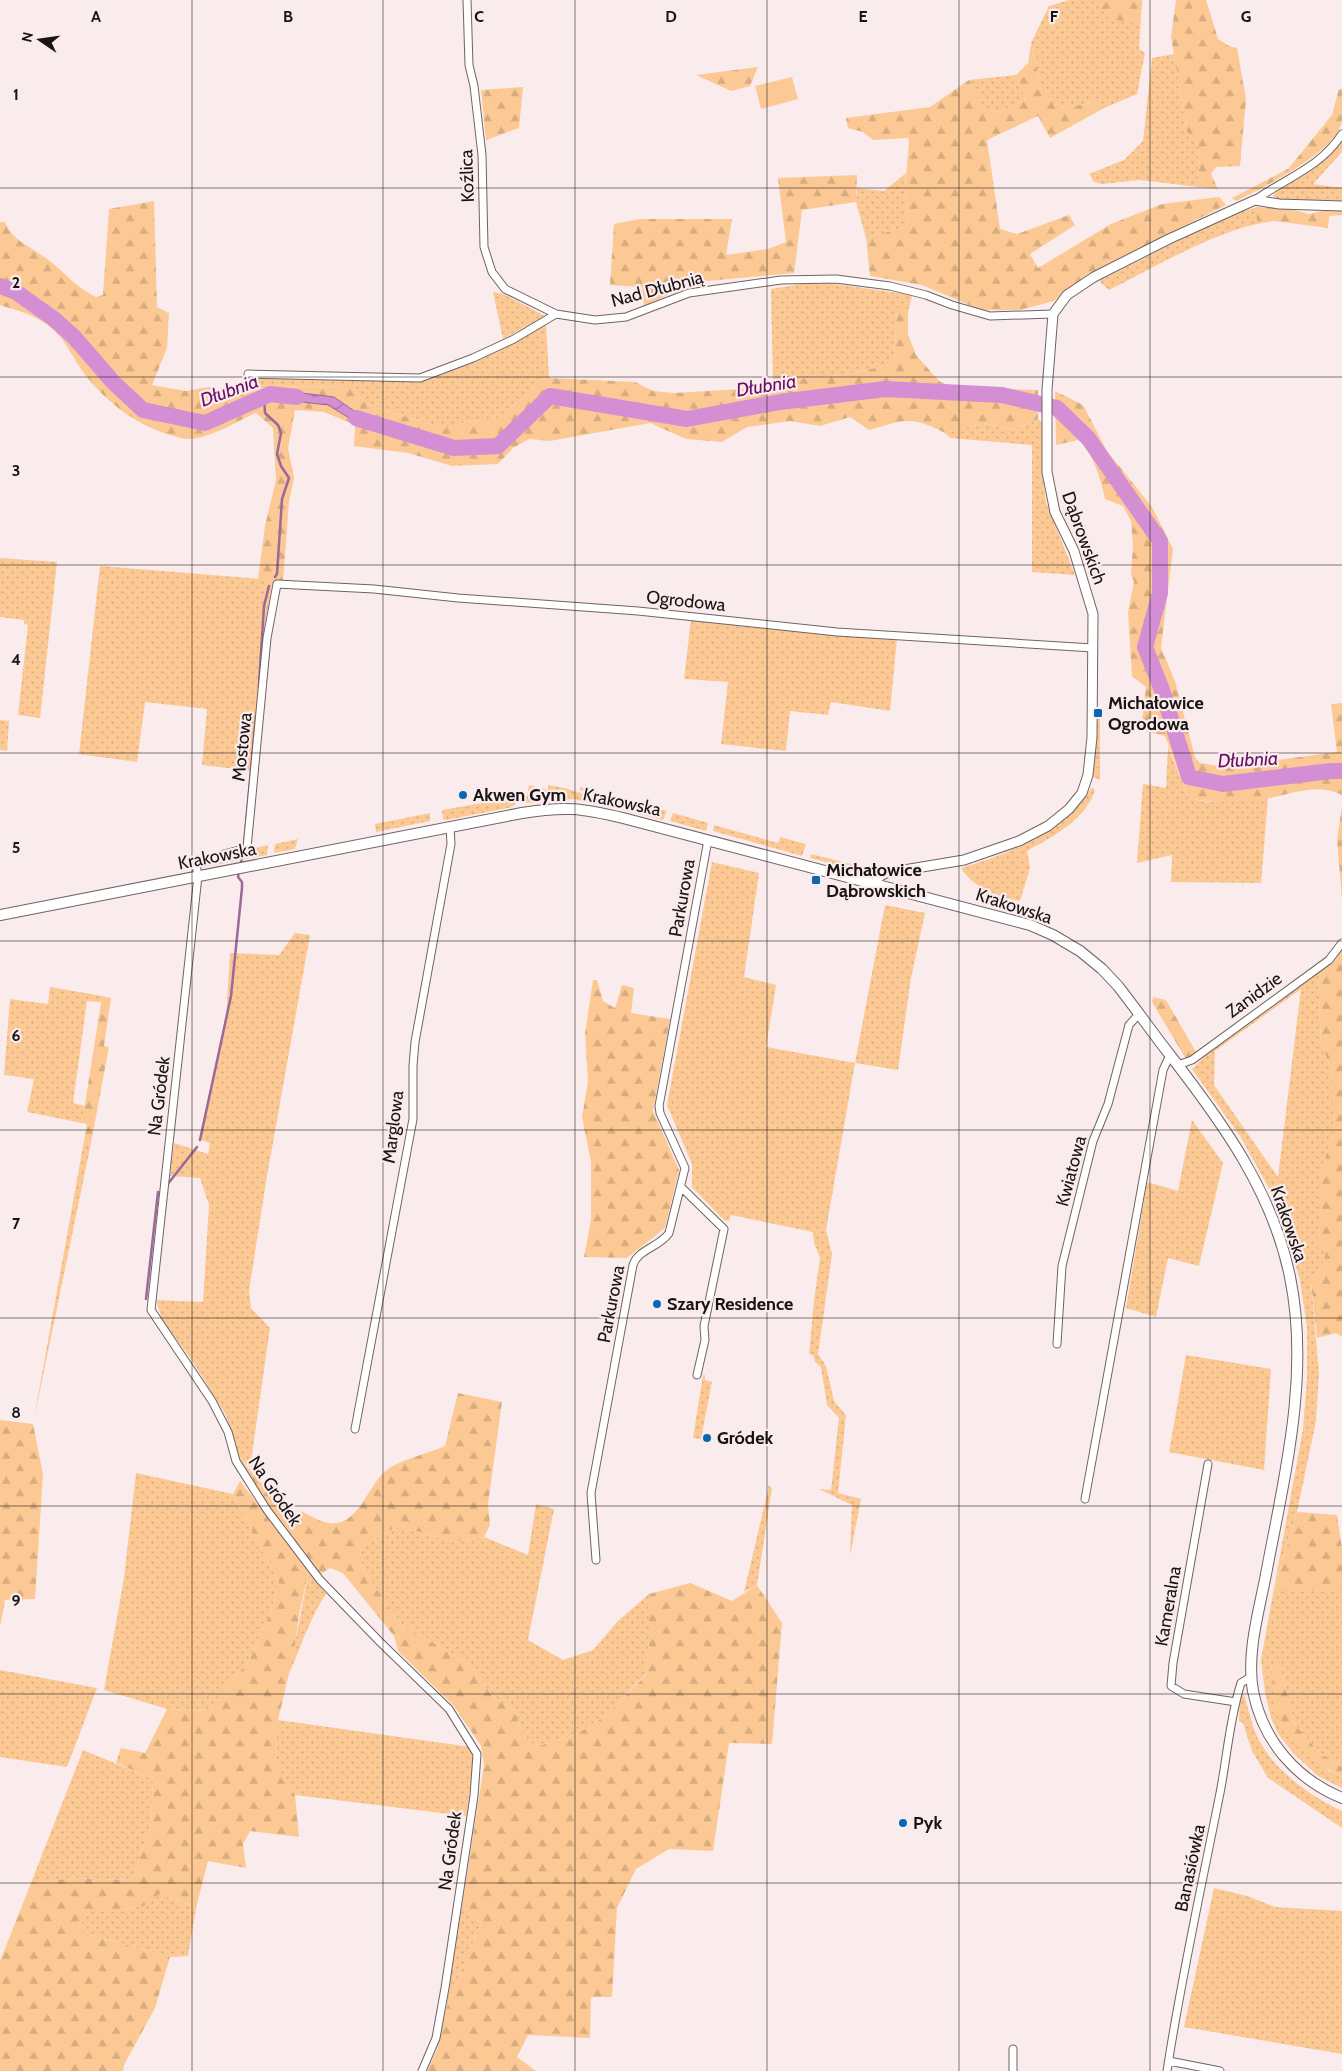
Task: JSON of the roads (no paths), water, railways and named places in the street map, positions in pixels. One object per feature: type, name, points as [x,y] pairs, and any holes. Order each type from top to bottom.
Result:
[{"type":"main road","name":"Krakowska","points":[[0,915],[540,810],[571,808],[599,812],[1020,922],[1053,935],[1080,951],[1102,969],[1139,1014],[1230,1136],[1255,1179],[1280,1236],[1296,1308],[1298,1342],[1295,1410],[1256,1625],[1252,1652],[1252,1676],[1259,1714],[1281,1754],[1309,1781],[1342,1798]]},
{"type":"street","name":"Koźlica","points":[[467,0],[469,65],[474,86],[482,155],[484,247],[492,272],[504,289],[556,314]]},
{"type":"street","points":[[1053,314],[1067,295],[1094,277],[1234,208],[1255,200],[1272,188],[1305,170],[1332,149],[1342,134]]},
{"type":"street","points":[[1255,200],[1280,204],[1342,206]]},
{"type":"street","name":"Nad Dłubnią","points":[[556,314],[595,320],[626,317],[689,293],[781,280],[836,279],[890,286],[926,295],[990,316],[1053,314]]},
{"type":"street","points":[[248,374],[420,378],[473,358],[514,339],[556,314]]},
{"type":"street","name":"Dąbrowskich","points":[[875,883],[880,876],[886,873],[964,860],[995,850],[1048,826],[1069,809],[1082,793],[1088,775],[1092,737],[1093,614],[1074,550],[1055,512],[1050,496],[1047,472],[1047,390],[1053,314]]},
{"type":"street","name":"Ogrodowa","points":[[277,584],[374,589],[458,598],[638,611],[828,631],[1093,648]]},
{"type":"street","name":"Mostowa","points":[[198,876],[196,865],[224,854],[247,848],[267,638],[277,584]]},
{"type":"street","name":"Marglowa","points":[[355,1429],[413,1119],[413,1059],[451,844],[450,828]]},
{"type":"street","name":"Parkurowa","points":[[596,1560],[591,1493],[633,1265],[639,1255],[666,1237],[671,1228],[681,1187],[684,1162],[664,1122],[660,1106],[708,840]]},
{"type":"street","name":"Na Gródek","points":[[198,876],[151,1310],[212,1401],[228,1432],[236,1461],[267,1510],[320,1580],[449,1709],[477,1754],[474,1796],[445,1988],[436,2038],[422,2071]]},
{"type":"street","name":"Zanidzie","points":[[1178,1066],[1192,1060],[1329,960],[1342,943]]},
{"type":"street","name":"Kwiatowa","points":[[1057,1344],[1062,1266],[1093,1141],[1108,1104],[1129,1025],[1139,1014]]},
{"type":"street","points":[[1085,1499],[1163,1070],[1170,1055]]},
{"type":"street","points":[[681,1187],[724,1229],[704,1326],[705,1340],[697,1375]]},
{"type":"street","name":"Kameralna","points":[[1208,1464],[1173,1663],[1171,1686],[1184,1694],[1236,1702]]},
{"type":"street","name":"Banasiówka","points":[[1167,2071],[1185,1966],[1222,1787],[1236,1702],[1242,1683],[1252,1676]]},
{"type":"street","points":[[1013,2049],[1013,2071]]},
{"type":"street","points":[[1169,2061],[1220,2071]]},
{"type":"water","points":[[278,390],[334,397],[360,415],[377,419],[378,430],[359,424],[328,405],[276,399]]},
{"type":"waterway","name":"Dłubnia","points":[[0,286],[16,292],[54,319],[74,337],[114,383],[143,410],[205,423],[270,394],[297,397]]},
{"type":"waterway","name":"Dłubnia","points":[[356,418],[454,448],[498,446],[550,396],[687,419],[780,402],[885,389],[1002,395],[1057,408],[1088,438],[1160,541],[1160,593],[1145,647],[1162,690],[1189,777],[1223,784],[1342,771]]},
{"type":"waterway","points":[[264,397],[265,413],[278,425],[281,433],[277,454],[281,466],[289,478],[282,499],[277,574],[275,577]]},
{"type":"waterway","points":[[259,685],[264,606],[269,586]]},
{"type":"waterway","points":[[244,846],[256,716]]},
{"type":"waterway","points":[[240,866],[243,855]]},
{"type":"waterway","points":[[200,1140],[231,996],[242,888],[242,882],[238,877],[239,871]]},
{"type":"waterway","points":[[167,1185],[197,1147]]},
{"type":"waterway","points":[[146,1299],[158,1192]]},
{"type":"place","name":"Michałowice Ogrodowa","points":[[1098,713]]},
{"type":"place","name":"Akwen Gym","points":[[463,795]]},
{"type":"place","name":"Michałowice Dąbrowskich","points":[[816,880]]},
{"type":"place","name":"Szary Residence","points":[[657,1304]]},
{"type":"place","name":"Gródek","points":[[707,1438]]},
{"type":"place","name":"Pyk","points":[[903,1823]]}]
